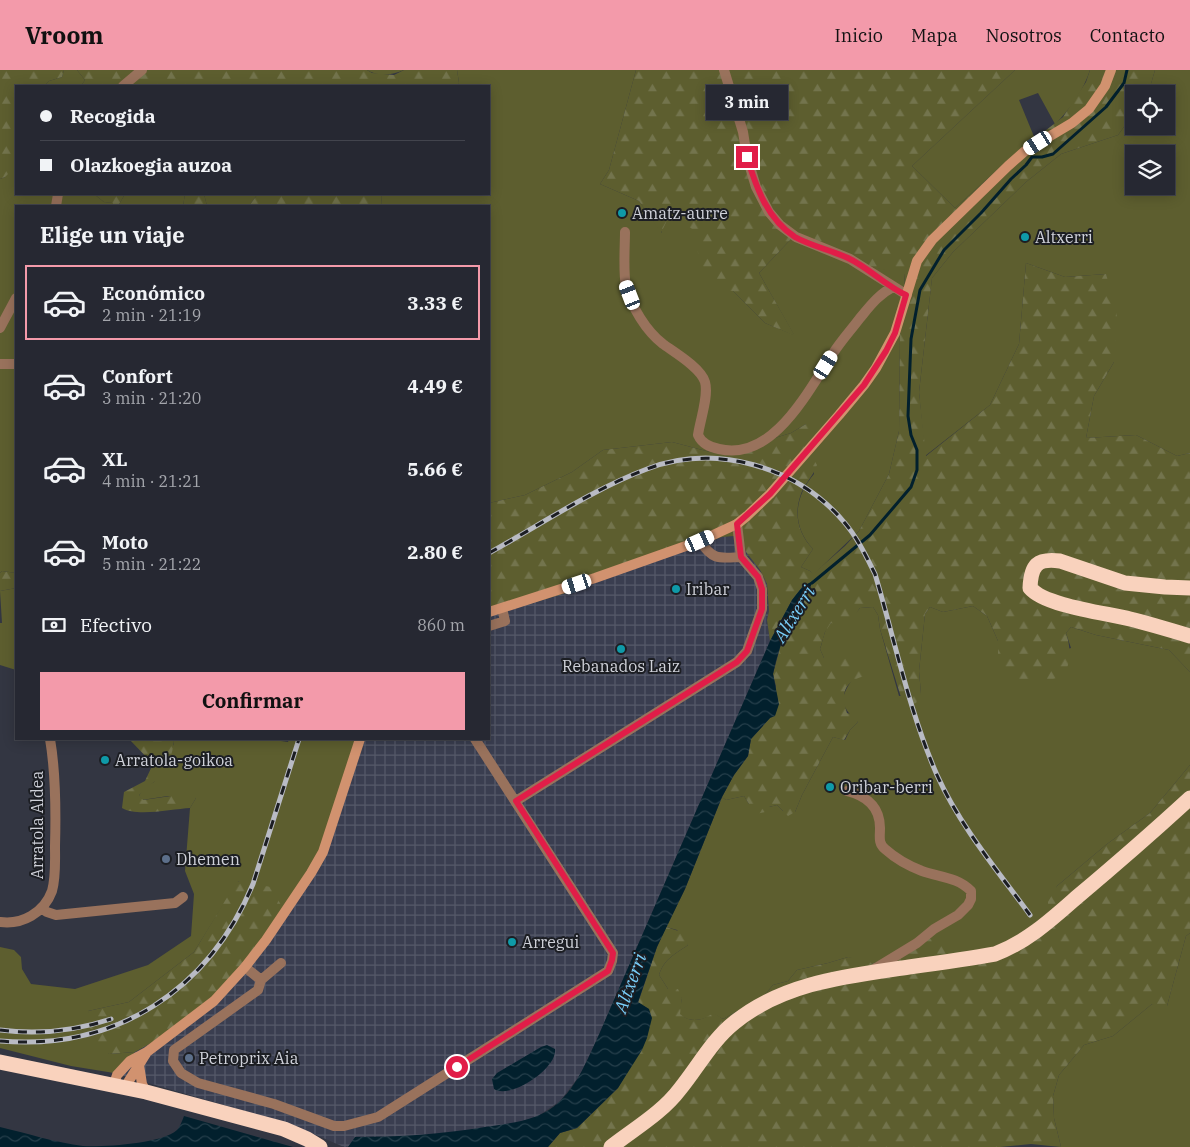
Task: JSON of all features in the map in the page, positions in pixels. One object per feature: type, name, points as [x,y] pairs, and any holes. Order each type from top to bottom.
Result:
[{"type":"highway","points":[[1190,588],[1125,583],[1060,561],[1051,560],[1037,564],[1033,569],[1030,588],[1047,599],[1190,636]]},
{"type":"highway","points":[[610,1147],[664,1106],[680,1090],[718,1038],[734,1022],[750,1011],[778,995],[807,985],[868,973],[995,954],[1006,950],[1037,931],[1110,870],[1190,798]]},
{"type":"highway","points":[[0,1062],[146,1092],[284,1129],[320,1147]]},
{"type":"street","points":[[124,85],[142,70]]},
{"type":"street","points":[[724,70],[744,132],[747,157],[756,187],[775,219],[796,237],[850,258],[906,295]]},
{"type":"street","points":[[490,612],[595,578],[700,541],[737,524],[770,494],[864,385],[895,333],[917,261],[937,234],[1025,151],[1072,123],[1089,109],[1105,86],[1111,70]]},
{"type":"street","points":[[625,232],[626,284],[634,306],[646,326],[660,342],[684,358],[704,379],[707,390],[698,435],[707,445],[729,451],[744,450],[783,425],[801,405],[833,353],[871,304],[885,291],[893,287]]},
{"type":"street","points":[[0,328],[15,300]]},
{"type":"street","points":[[0,364],[15,364]]},
{"type":"street","points":[[516,801],[737,662],[747,651],[762,609],[762,589],[758,577],[741,557],[737,524]]},
{"type":"street","points":[[700,541],[707,552],[716,558],[741,557]]},
{"type":"street","points":[[490,626],[505,621],[502,608]]},
{"type":"street","name":"Arratola Aldea","points":[[42,908],[52,892],[55,874],[56,810],[50,740]]},
{"type":"street","points":[[120,1086],[117,1075],[130,1061],[147,1052],[214,1001],[245,967],[311,873],[323,852],[360,740]]},
{"type":"street","points":[[280,962],[261,980],[258,990],[174,1050],[173,1061],[182,1073],[198,1083],[274,1104],[334,1126],[344,1126],[378,1117],[608,971],[613,953],[476,740]]},
{"type":"street","points":[[847,791],[865,797],[873,806],[880,825],[879,842],[884,848],[921,871],[958,881],[966,885],[971,891],[971,899],[968,905],[958,915],[868,973]]},
{"type":"street","points":[[0,922],[16,922],[27,918],[42,908],[56,915],[75,914],[175,904],[183,897]]},
{"type":"street","points":[[245,967],[261,980]]},
{"type":"street","points":[[120,1086],[139,1065],[147,1052]]},
{"type":"street","points":[[139,1065],[142,1084],[146,1092]]},
{"type":"shaded area","points":[[734,536],[743,541],[746,552],[760,570],[767,584],[769,611],[767,620],[770,641],[597,1039],[580,1075],[560,1101],[538,1116],[520,1122],[448,1134],[411,1137],[357,1137],[348,1147],[344,1147],[293,1125],[114,1073],[135,1052],[207,1012],[322,864],[365,740],[490,740],[490,616],[722,537]]},
{"type":"green space","points":[[0,70],[64,70],[62,77],[49,81],[45,85],[15,85],[15,131],[10,172],[0,179]]},
{"type":"green space","points":[[64,70],[77,70],[85,80],[82,85],[45,85],[49,81],[62,77]]},
{"type":"green space","points":[[77,70],[367,70],[372,73],[394,75],[404,70],[457,70],[459,83],[458,85],[82,85],[85,80]]},
{"type":"green space","points":[[367,70],[404,70],[395,73],[376,74]]},
{"type":"green space","points":[[457,70],[636,70],[609,170],[600,184],[639,201],[662,233],[647,106],[733,291],[765,323],[794,335],[759,273],[792,238],[850,263],[905,273],[900,335],[899,431],[889,474],[859,531],[813,575],[810,571],[801,567],[813,549],[801,531],[798,521],[799,502],[802,492],[814,474],[806,424],[791,433],[765,441],[742,454],[710,452],[672,442],[603,450],[572,472],[525,495],[490,503],[490,205],[382,205],[381,195],[490,195],[490,85],[458,85]]},
{"type":"green space","points":[[636,70],[1015,70],[912,166],[955,208],[1015,154],[1063,117],[1086,82],[1090,70],[1155,70],[1151,85],[1125,85],[1125,125],[1118,135],[1061,154],[1026,182],[953,252],[932,278],[919,392],[926,456],[990,405],[1019,344],[1026,263],[1065,277],[1106,274],[1117,313],[1114,362],[1094,396],[1086,438],[1136,435],[1177,456],[1190,453],[1190,672],[1169,650],[1096,635],[1071,627],[1066,633],[1070,654],[1064,676],[1036,683],[1023,682],[998,668],[998,641],[987,616],[973,606],[943,612],[930,607],[925,614],[919,671],[921,694],[916,703],[904,707],[880,629],[878,615],[873,607],[860,608],[854,616],[841,625],[831,623],[825,632],[820,649],[824,658],[857,658],[865,666],[864,676],[848,685],[844,695],[847,713],[854,715],[858,722],[844,740],[833,737],[795,812],[788,816],[777,805],[769,807],[765,812],[751,815],[749,804],[744,796],[726,800],[722,797],[734,775],[748,756],[751,739],[770,718],[776,686],[773,674],[781,644],[811,588],[803,586],[792,600],[770,641],[767,620],[769,611],[767,584],[760,570],[746,552],[743,541],[734,536],[722,537],[566,593],[490,616],[490,503],[525,495],[572,472],[603,450],[672,442],[710,452],[742,454],[765,441],[791,433],[806,424],[818,424],[819,429],[810,453],[817,465],[801,493],[798,504],[798,518],[801,531],[813,549],[801,567],[813,574],[859,531],[889,474],[899,431],[900,335],[905,274],[850,263],[792,238],[759,273],[795,336],[765,323],[733,291],[712,290],[697,250],[698,233],[670,214],[661,233],[639,201],[600,184],[609,170]]},
{"type":"green space","points":[[1015,70],[1090,70],[1076,99],[1055,124],[1038,93],[1019,100],[1035,139],[1015,154],[955,208],[912,166]]},
{"type":"green space","points":[[1155,70],[1190,70],[1190,453],[1177,456],[1136,435],[1086,438],[1094,396],[1114,362],[1106,274],[1065,277],[1026,263],[1019,344],[990,405],[925,456],[919,392],[932,278],[953,252],[1026,182],[1061,154],[1118,135],[1125,125],[1125,135],[1175,135],[1175,85],[1151,85]]},
{"type":"green space","points":[[15,128],[15,195],[95,195],[104,202],[114,203],[113,205],[15,205],[15,573],[2,571],[0,573],[0,179],[5,177]]},
{"type":"green space","points":[[95,195],[124,195],[119,205],[104,202]]},
{"type":"green space","points":[[124,195],[185,195],[183,205],[119,205]]},
{"type":"green space","points":[[185,195],[204,195],[207,205],[183,205]]},
{"type":"green space","points":[[204,195],[257,195],[250,205],[207,205]]},
{"type":"green space","points":[[257,195],[381,195],[382,205],[250,205]]},
{"type":"green space","points":[[2,571],[15,573],[15,588],[0,591],[0,573]]},
{"type":"green space","points":[[15,588],[15,670],[0,665],[0,623],[2,623],[0,591]]},
{"type":"green space","points":[[973,606],[987,616],[998,641],[998,668],[1071,648],[1066,633],[1071,627],[1096,635],[1169,650],[1190,672],[1190,765],[1150,813],[1107,844],[1057,886],[1048,913],[1007,945],[959,956],[899,953],[872,964],[848,957],[797,970],[788,981],[773,985],[763,997],[723,1019],[714,1014],[692,1020],[683,1017],[679,1014],[682,998],[668,989],[659,975],[667,961],[688,945],[677,930],[666,927],[685,889],[722,797],[726,800],[744,796],[749,804],[769,807],[777,805],[783,811],[795,812],[833,737],[845,740],[850,730],[858,722],[845,707],[844,702],[845,691],[853,679],[824,658],[820,649],[825,631],[829,625],[853,615],[860,608],[873,607],[878,615],[880,629],[899,696],[921,694],[919,671],[925,614],[930,607],[943,612]]},
{"type":"green space","points":[[130,740],[174,740],[171,756],[165,768],[158,778],[139,795],[143,800],[192,793],[196,798],[190,808],[136,812],[122,808],[124,792],[145,781],[153,764]]},
{"type":"green space","points":[[174,740],[274,740],[288,742],[289,740],[365,740],[322,864],[287,916],[238,881],[194,952],[129,1002],[88,1011],[109,1054],[135,1052],[114,1073],[71,1066],[0,1048],[0,947],[14,950],[21,957],[22,969],[31,984],[75,989],[148,965],[191,936],[194,894],[185,871],[190,808],[196,798],[168,796],[142,800],[139,795],[145,787],[154,782],[174,744]]},
{"type":"green space","points":[[1190,765],[1190,933],[1186,936],[1167,1006],[1160,1009],[1152,1004],[1113,1036],[1084,1045],[1059,1075],[1053,1096],[1054,1118],[1061,1147],[1031,1144],[1000,1147],[548,1147],[560,1133],[577,1128],[618,1088],[629,1069],[649,1009],[638,1003],[657,947],[666,927],[685,933],[688,945],[667,961],[659,975],[668,989],[678,989],[682,998],[680,1014],[692,1020],[705,1018],[714,1013],[723,1019],[763,997],[773,985],[788,981],[797,970],[848,957],[867,959],[872,964],[929,938],[959,956],[1007,945],[1048,913],[1048,901],[1057,886],[1107,844],[1150,813]]},
{"type":"green space","points":[[237,881],[271,887],[287,916],[242,977],[207,1012],[135,1052],[109,1054],[92,1042],[88,1011],[129,1002],[194,952]]},
{"type":"green space","points":[[1190,933],[1190,1147],[1061,1147],[1054,1118],[1053,1096],[1059,1075],[1084,1045],[1113,1036],[1152,1004],[1167,1006],[1186,936]]},
{"type":"water","points":[[813,581],[800,610],[788,628],[776,661],[773,674],[779,704],[775,716],[770,718],[751,739],[748,756],[734,775],[722,797],[685,889],[657,947],[638,1002],[649,1009],[652,1018],[647,1038],[642,1050],[618,1088],[577,1128],[560,1133],[548,1147],[348,1147],[355,1137],[437,1133],[525,1120],[552,1108],[572,1087],[582,1072],[597,1039],[770,641],[792,600],[803,586]]},
{"type":"water","points":[[547,1045],[555,1049],[554,1057],[541,1073],[532,1080],[511,1090],[501,1091],[494,1089],[492,1079],[497,1073]]},
{"type":"water","points":[[184,1116],[293,1147],[0,1147],[0,1127],[73,1145],[104,1146],[132,1144],[159,1139],[177,1130]]},
{"type":"waterway","name":"Altxerri","points":[[812,583],[870,535],[911,487],[917,470],[917,450],[911,435],[908,416],[911,339],[920,290],[944,250],[1032,157],[1053,154],[1106,107],[1124,83],[1127,70]]},
{"type":"railway","points":[[490,552],[567,508],[627,477],[673,462],[700,458],[727,460],[753,465],[779,474],[803,486],[825,503],[844,522],[865,554],[875,574],[910,701],[937,775],[968,830],[1030,915]]},
{"type":"railway","points":[[0,1041],[42,1041],[82,1036],[119,1024],[154,1006],[184,983],[211,955],[234,922],[253,884],[299,740]]},
{"type":"railway","points":[[0,1030],[56,1031],[111,1019]]},
{"type":"place","name":"Amatz-aurre","points":[[622,213]]},
{"type":"place","name":"Altxerri","points":[[1025,237]]},
{"type":"place","name":"Iribar","points":[[676,589]]},
{"type":"place","name":"Rebanados Laiz","points":[[621,649]]},
{"type":"place","name":"Arratola-goikoa","points":[[105,760]]},
{"type":"place","name":"Oribar-berri","points":[[830,787]]},
{"type":"place","name":"Dhemen","points":[[166,859]]},
{"type":"place","name":"Arregui","points":[[512,942]]},
{"type":"place","name":"Petroprix Aia","points":[[189,1058]]},
{"type":"route","points":[[457,1067],[608,971],[612,960],[613,953],[598,928],[516,801],[737,662],[747,651],[762,609],[762,589],[758,577],[741,557],[737,524],[770,494],[864,385],[876,368],[895,333],[906,295],[850,258],[796,237],[780,225],[770,212],[756,187],[747,157]]}]
